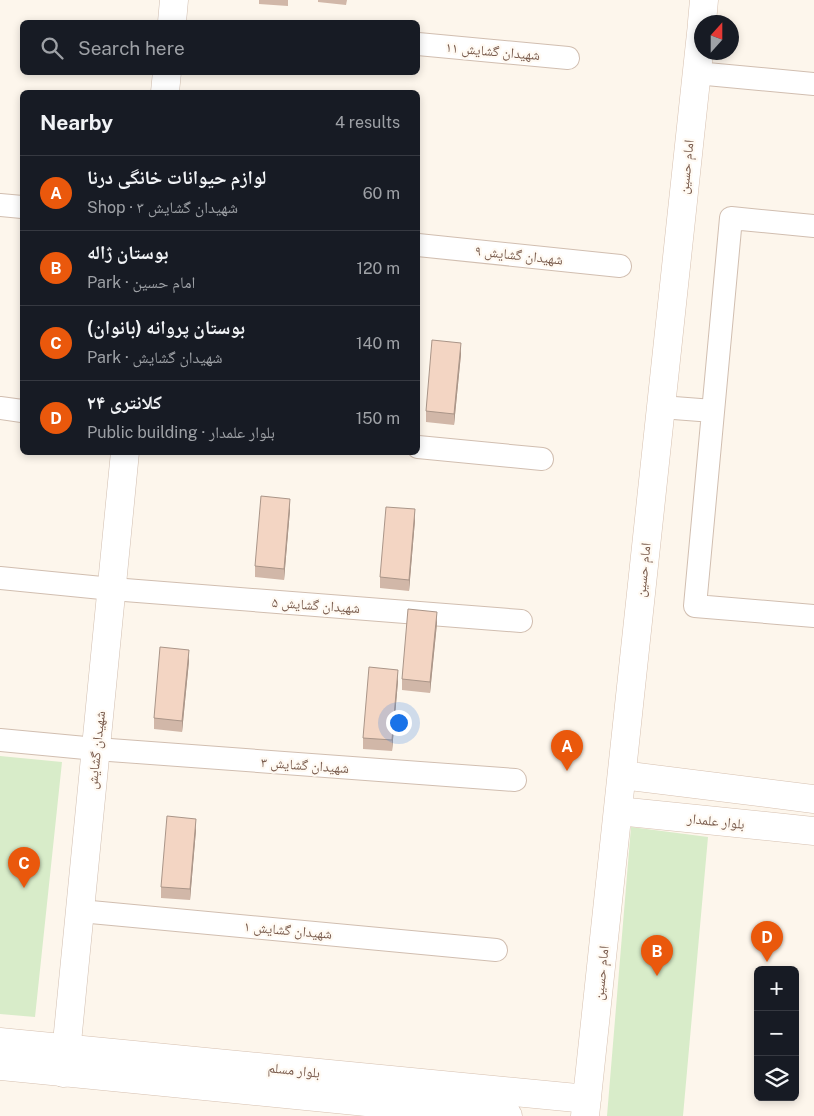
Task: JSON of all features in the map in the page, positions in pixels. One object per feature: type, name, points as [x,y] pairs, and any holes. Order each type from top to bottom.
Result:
[{"type":"main road","name":"امام حسین","points":[[703,15],[704,0]]},
{"type":"main road","name":"امام حسین","points":[[586,1107],[698,60]]},
{"type":"main road","points":[[165,90],[167,75]]},
{"type":"main road","name":"شهیدان گشایش","points":[[65,1060],[125,455]]},
{"type":"main road","points":[[622,775],[814,799]]},
{"type":"main road","name":"بلوار علمدار","points":[[618,811],[814,832]]},
{"type":"main road","name":"بلوار مسلم","points":[[0,1042],[65,1060],[508,1116]]},
{"type":"main road","name":"بلوار مسلم","points":[[0,1066],[65,1060],[586,1107]]},
{"type":"street","name":"شهیدان گشایش ۱۱","points":[[420,44],[568,58]]},
{"type":"street","points":[[696,73],[814,84]]},
{"type":"street","points":[[0,205],[20,206]]},
{"type":"street","points":[[814,226],[731,218],[694,606],[814,616]]},
{"type":"street","name":"شهیدان گشایش ۹","points":[[420,245],[620,266]]},
{"type":"street","points":[[661,407],[713,411]]},
{"type":"street","points":[[0,408],[20,410]]},
{"type":"street","points":[[420,447],[542,459]]},
{"type":"street","name":"شهیدان گشایش ۵","points":[[0,578],[112,589],[521,621]]},
{"type":"street","name":"شهیدان گشایش ۳","points":[[0,740],[96,749],[514,780]]},
{"type":"street","name":"شهیدان گشایش ۱","points":[[80,911],[496,950]]},
{"type":"green space","points":[[0,756],[62,762],[35,1017],[0,1014]]},
{"type":"green space","points":[[631,827],[708,837],[683,1116],[607,1116]]},
{"type":"building","points":[[432,340],[461,343],[454,414],[426,411]]},
{"type":"building","points":[[261,496],[290,499],[284,569],[255,566]]},
{"type":"building","points":[[386,507],[415,509],[409,580],[380,577]]},
{"type":"building","points":[[408,609],[437,612],[430,682],[402,679]]},
{"type":"building","points":[[160,647],[189,650],[182,721],[154,718]]},
{"type":"building","points":[[369,667],[398,670],[392,740],[363,738]]},
{"type":"building","points":[[167,816],[196,819],[190,889],[161,887]]},
{"type":"place","name":"لوازم حیوانات خانگی درنا","points":[[567,771]]},
{"type":"place","name":"بوستان پروانه (بانوان)","points":[[24,888]]},
{"type":"place","name":"کلانتری ۲۴","points":[[767,962]]},
{"type":"place","name":"بوستان ژاله","points":[[657,976]]}]
